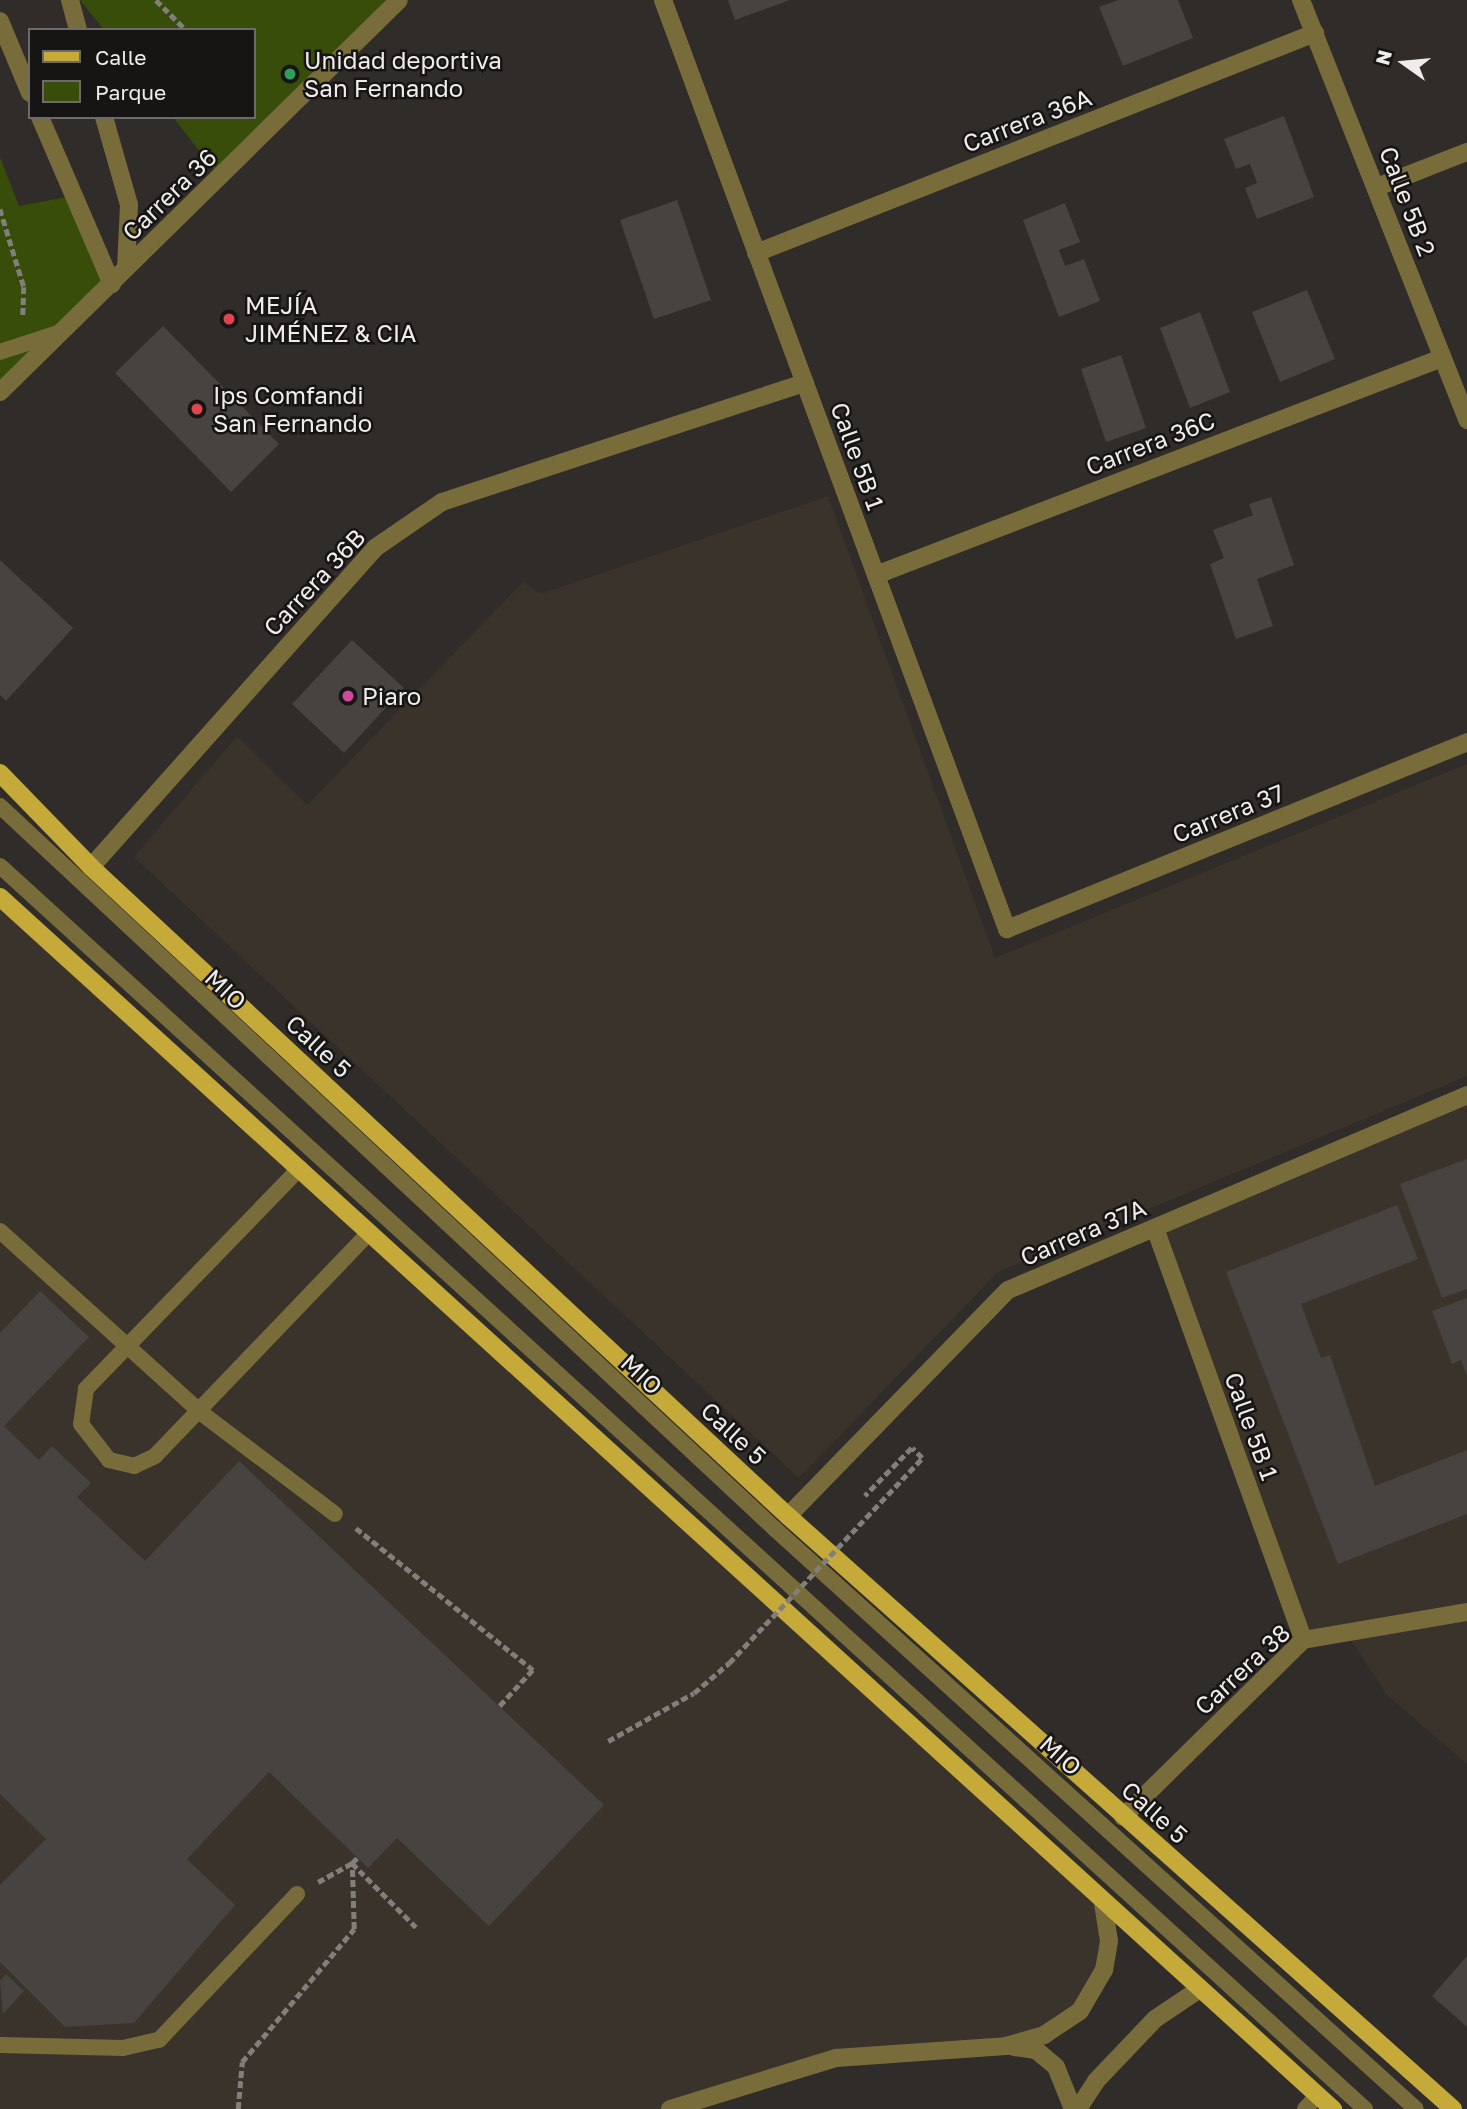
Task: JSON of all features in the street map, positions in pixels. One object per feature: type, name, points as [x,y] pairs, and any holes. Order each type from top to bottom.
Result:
[{"type":"main road","name":"Calle 5","points":[[0,773],[91,867],[788,1516],[1453,2109]]},
{"type":"main road","points":[[0,897],[1198,1990],[1311,2102],[1333,2109]]},
{"type":"street","points":[[70,0],[77,28]]},
{"type":"street","name":"Carrera 36","points":[[0,391],[399,0]]},
{"type":"street","name":"Calle 5B 1","points":[[663,0],[1007,929]]},
{"type":"street","name":"Calle 5B 2","points":[[1301,0],[1467,420]]},
{"type":"street","points":[[0,21],[28,88]]},
{"type":"street","name":"Carrera 36A","points":[[756,253],[1315,33]]},
{"type":"street","points":[[41,119],[112,284]]},
{"type":"street","points":[[105,119],[129,205],[126,268]]},
{"type":"street","points":[[1377,187],[1467,152]]},
{"type":"street","name":"Carrera 36C","points":[[876,575],[1442,358]]},
{"type":"street","name":"Carrera 36B","points":[[91,867],[375,548],[442,502],[805,383]]},
{"type":"street","name":"Carrera 37","points":[[1007,929],[1467,742]]},
{"type":"street","name":"Carrera 37A","points":[[788,1516],[1007,1290],[1467,1095]]},
{"type":"street","name":"Calle 5B 1","points":[[1154,1228],[1303,1640]]},
{"type":"street","name":"Carrera 38","points":[[1124,1817],[1303,1640],[1467,1612]]},
{"type":"street","points":[[1006,2046],[1044,2035],[1092,1995],[1108,1954],[1103,1903]]},
{"type":"street","points":[[1078,2109],[1096,2081],[1155,2019],[1198,1990]]},
{"type":"street","points":[[670,2109],[836,2058],[1006,2046],[1036,2050],[1056,2067],[1073,2109]]},
{"type":"lane","points":[[6,350],[62,331]]},
{"type":"lane","name":"MIO","points":[[0,806],[775,1529],[1416,2109]]},
{"type":"lane","points":[[0,866],[1365,2109]]},
{"type":"lane","points":[[300,1168],[86,1389],[79,1410],[88,1437],[109,1460],[145,1463],[200,1412],[370,1233]]},
{"type":"lane","points":[[0,1231],[200,1412],[335,1514]]},
{"type":"lane","points":[[0,2045],[123,2048],[159,2039],[297,1894]]},
{"type":"path","points":[[156,0],[184,28]]},
{"type":"path","points":[[0,209],[24,287],[23,323],[6,350]]},
{"type":"path","points":[[608,1741],[694,1693],[729,1663],[922,1458],[912,1448],[865,1496]]},
{"type":"path","points":[[335,1514],[385,1547],[533,1670],[500,1706]]},
{"type":"path","points":[[297,1894],[358,1857]]},
{"type":"path","points":[[352,1863],[418,1929]]},
{"type":"path","points":[[238,2109],[242,2062],[354,1929],[352,1863]]},
{"type":"shaded area","points":[[828,496],[995,958],[1467,764],[1467,1076],[998,1272],[799,1478],[134,857],[237,736],[307,805],[523,582],[541,594]]},
{"type":"shaded area","points":[[0,897],[1103,1903],[1109,1941],[1092,1995],[1044,2035],[836,2058],[670,2109],[0,2109]]},
{"type":"shaded area","points":[[1467,1095],[1467,1764],[1387,1695],[1346,1633],[1303,1640],[1155,1228]]},
{"type":"green space","name":"Unidad deportiva San Fernando","points":[[80,0],[399,0],[221,179],[175,119],[256,119],[256,28],[102,28]]},
{"type":"green space","points":[[0,157],[19,206],[72,196],[112,284],[0,391]]},
{"type":"building","points":[[728,0],[790,0],[735,20]]},
{"type":"building","points":[[1118,0],[1178,0],[1193,38],[1123,66],[1099,7]]},
{"type":"building","points":[[1284,116],[1314,197],[1257,219],[1245,188],[1257,183],[1250,164],[1236,169],[1224,139]]},
{"type":"building","points":[[677,200],[711,300],[654,319],[620,220]]},
{"type":"building","points":[[1065,203],[1080,242],[1059,250],[1065,266],[1084,259],[1100,301],[1059,317],[1023,220]]},
{"type":"building","points":[[1307,290],[1335,359],[1280,382],[1252,312]]},
{"type":"building","points":[[1200,312],[1230,392],[1190,408],[1160,328]]},
{"type":"building","name":"Ips Comfandi San Fernando","points":[[163,326],[279,444],[231,492],[115,373]]},
{"type":"building","points":[[1121,355],[1146,428],[1106,442],[1081,369]]},
{"type":"building","points":[[1271,497],[1294,565],[1257,579],[1273,626],[1236,639],[1210,564],[1224,558],[1213,530],[1253,515],[1249,504]]},
{"type":"building","points":[[0,560],[73,628],[6,701],[0,695]]},
{"type":"building","name":"Piaro","points":[[352,640],[404,688],[344,753],[292,704]]},
{"type":"building","points":[[1467,1159],[1467,1289],[1442,1298],[1400,1184]]},
{"type":"building","points":[[1397,1205],[1418,1259],[1301,1304],[1321,1358],[1330,1355],[1375,1486],[1467,1450],[1467,1514],[1338,1564],[1226,1272]]},
{"type":"building","points":[[40,1291],[89,1337],[4,1426],[39,1460],[52,1446],[91,1483],[77,1497],[145,1561],[239,1461],[604,1805],[489,1926],[397,1838],[368,1868],[269,1772],[187,1859],[235,1905],[134,2023],[65,2027],[0,1962],[0,1885],[46,1839],[0,1794],[0,1333]]},
{"type":"building","points":[[1467,1298],[1467,1376],[1461,1360],[1452,1364],[1432,1311]]},
{"type":"building","points":[[1467,1956],[1467,2027],[1432,1996]]},
{"type":"building","points":[[6,1974],[24,1991],[3,2014],[0,1981]]},
{"type":"place","name":"Unidad deportiva San Fernando","points":[[290,74]]},
{"type":"place","name":"MEJÍA JIMÉNEZ & CIA","points":[[229,319]]},
{"type":"place","name":"Ips Comfandi San Fernando","points":[[197,409]]},
{"type":"place","name":"Piaro","points":[[348,696]]}]
